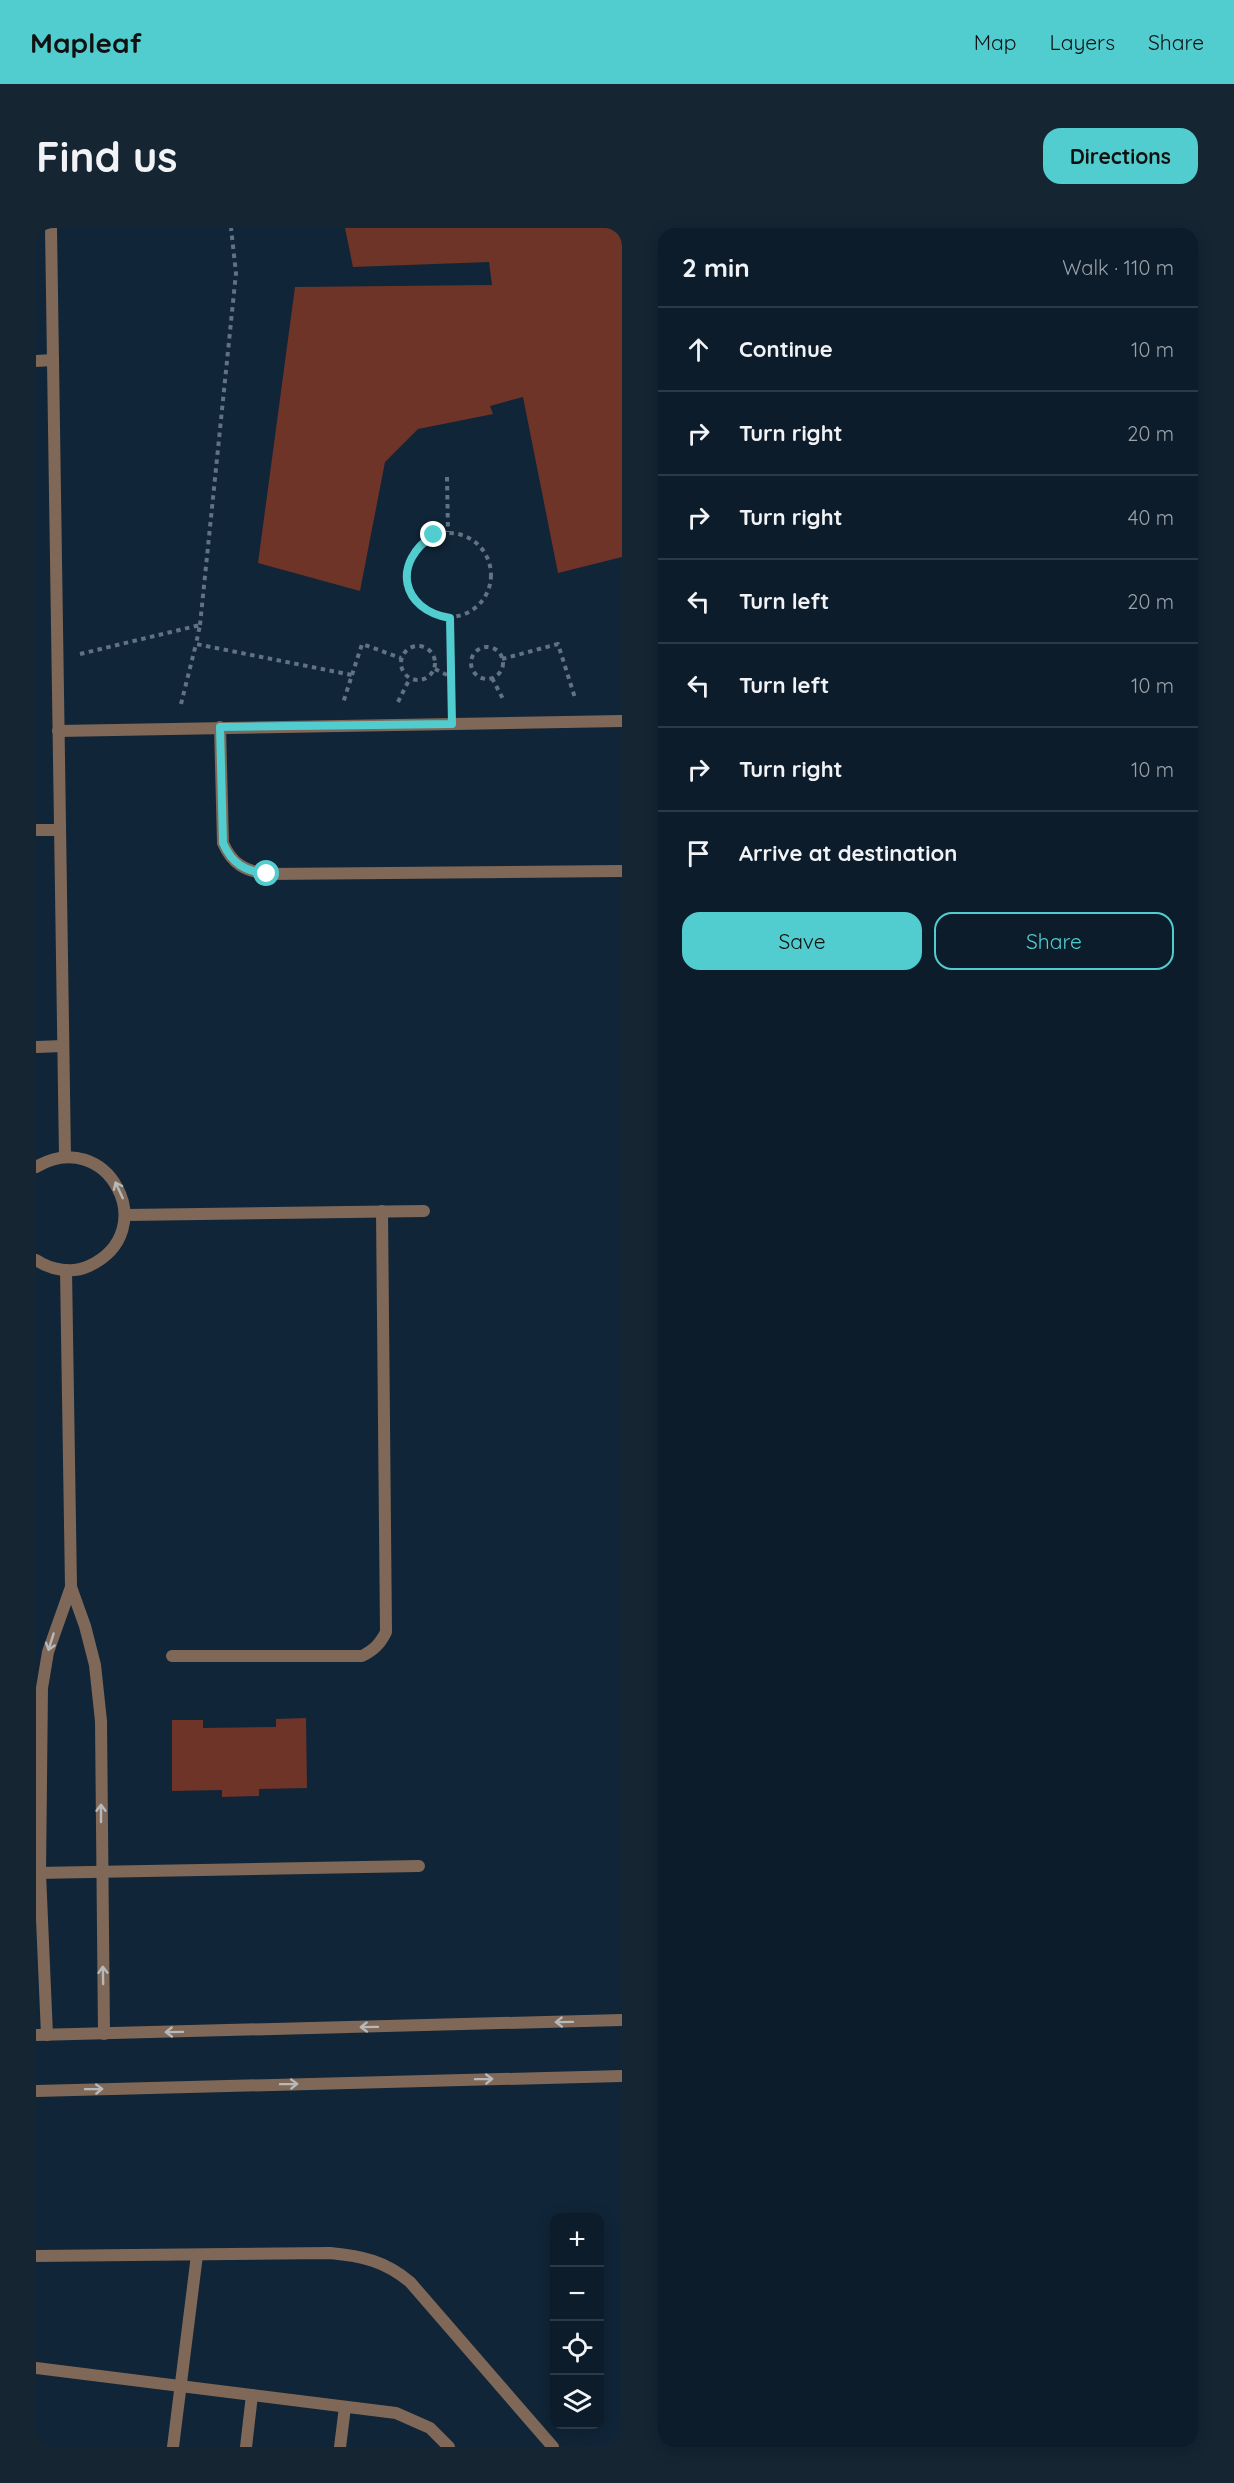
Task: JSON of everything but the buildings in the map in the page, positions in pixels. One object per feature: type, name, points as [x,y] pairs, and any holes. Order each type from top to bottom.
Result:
[{"type":"street","points":[[51,228],[64,1157]]},
{"type":"street","points":[[36,360],[53,360]]},
{"type":"street","points":[[58,731],[622,721]]},
{"type":"street","points":[[220,727],[223,843],[227,854],[244,869],[267,874],[622,871]]},
{"type":"street","points":[[36,830],[60,830]]},
{"type":"street","points":[[36,1047],[63,1046]]},
{"type":"street","points":[[36,1167],[47,1160],[64,1157],[83,1159],[100,1167],[114,1180],[123,1196],[125,1215],[122,1232],[114,1248],[100,1260],[84,1268],[66,1270],[45,1266],[36,1260]]},
{"type":"street","points":[[125,1215],[424,1211]]},
{"type":"street","points":[[172,1656],[362,1656],[381,1643],[387,1632],[382,1212]]},
{"type":"street","points":[[66,1270],[71,1587],[85,1626],[99,1693],[104,2034]]},
{"type":"street","points":[[71,1587],[48,1653],[42,1688],[38,1873],[42,2035],[622,2020]]},
{"type":"street","points":[[38,1873],[419,1866]]},
{"type":"street","points":[[36,2091],[622,2076]]},
{"type":"street","points":[[36,2256],[330,2253],[365,2257],[381,2262],[410,2282],[553,2447]]},
{"type":"street","points":[[173,2447],[196,2255]]},
{"type":"street","points":[[36,2368],[396,2413],[408,2416],[430,2428],[449,2447]]},
{"type":"street","points":[[246,2447],[252,2395]]},
{"type":"street","points":[[340,2447],[345,2407]]},
{"type":"path","points":[[175,728],[200,625],[236,273],[231,228]]},
{"type":"path","points":[[447,477],[448,532]]},
{"type":"path","points":[[448,532],[463,535],[476,542],[486,553],[491,567],[491,582],[487,595],[478,607],[465,615],[450,618],[422,609],[412,598],[407,584],[407,569],[411,554],[421,543],[434,535],[448,532]]},
{"type":"path","points":[[450,618],[452,724]]},
{"type":"path","points":[[57,660],[200,625]]},
{"type":"path","points":[[196,644],[352,675]]},
{"type":"path","points":[[335,726],[362,644],[402,658]]},
{"type":"path","points":[[502,659],[558,644],[583,722]]},
{"type":"path","points":[[420,645],[433,653],[436,661],[435,669],[424,680],[410,678],[404,673],[402,658],[405,651],[412,646],[420,645]]},
{"type":"path","points":[[485,647],[499,652],[502,659],[499,674],[485,679],[477,676],[470,663],[477,650],[485,647]]},
{"type":"path","points":[[435,669],[451,678]]},
{"type":"route","points":[[267,874],[244,869],[235,863],[227,854],[223,843],[220,727],[452,724],[450,618],[422,609],[412,598],[407,584],[407,569],[411,554],[421,543],[434,535]]}]
